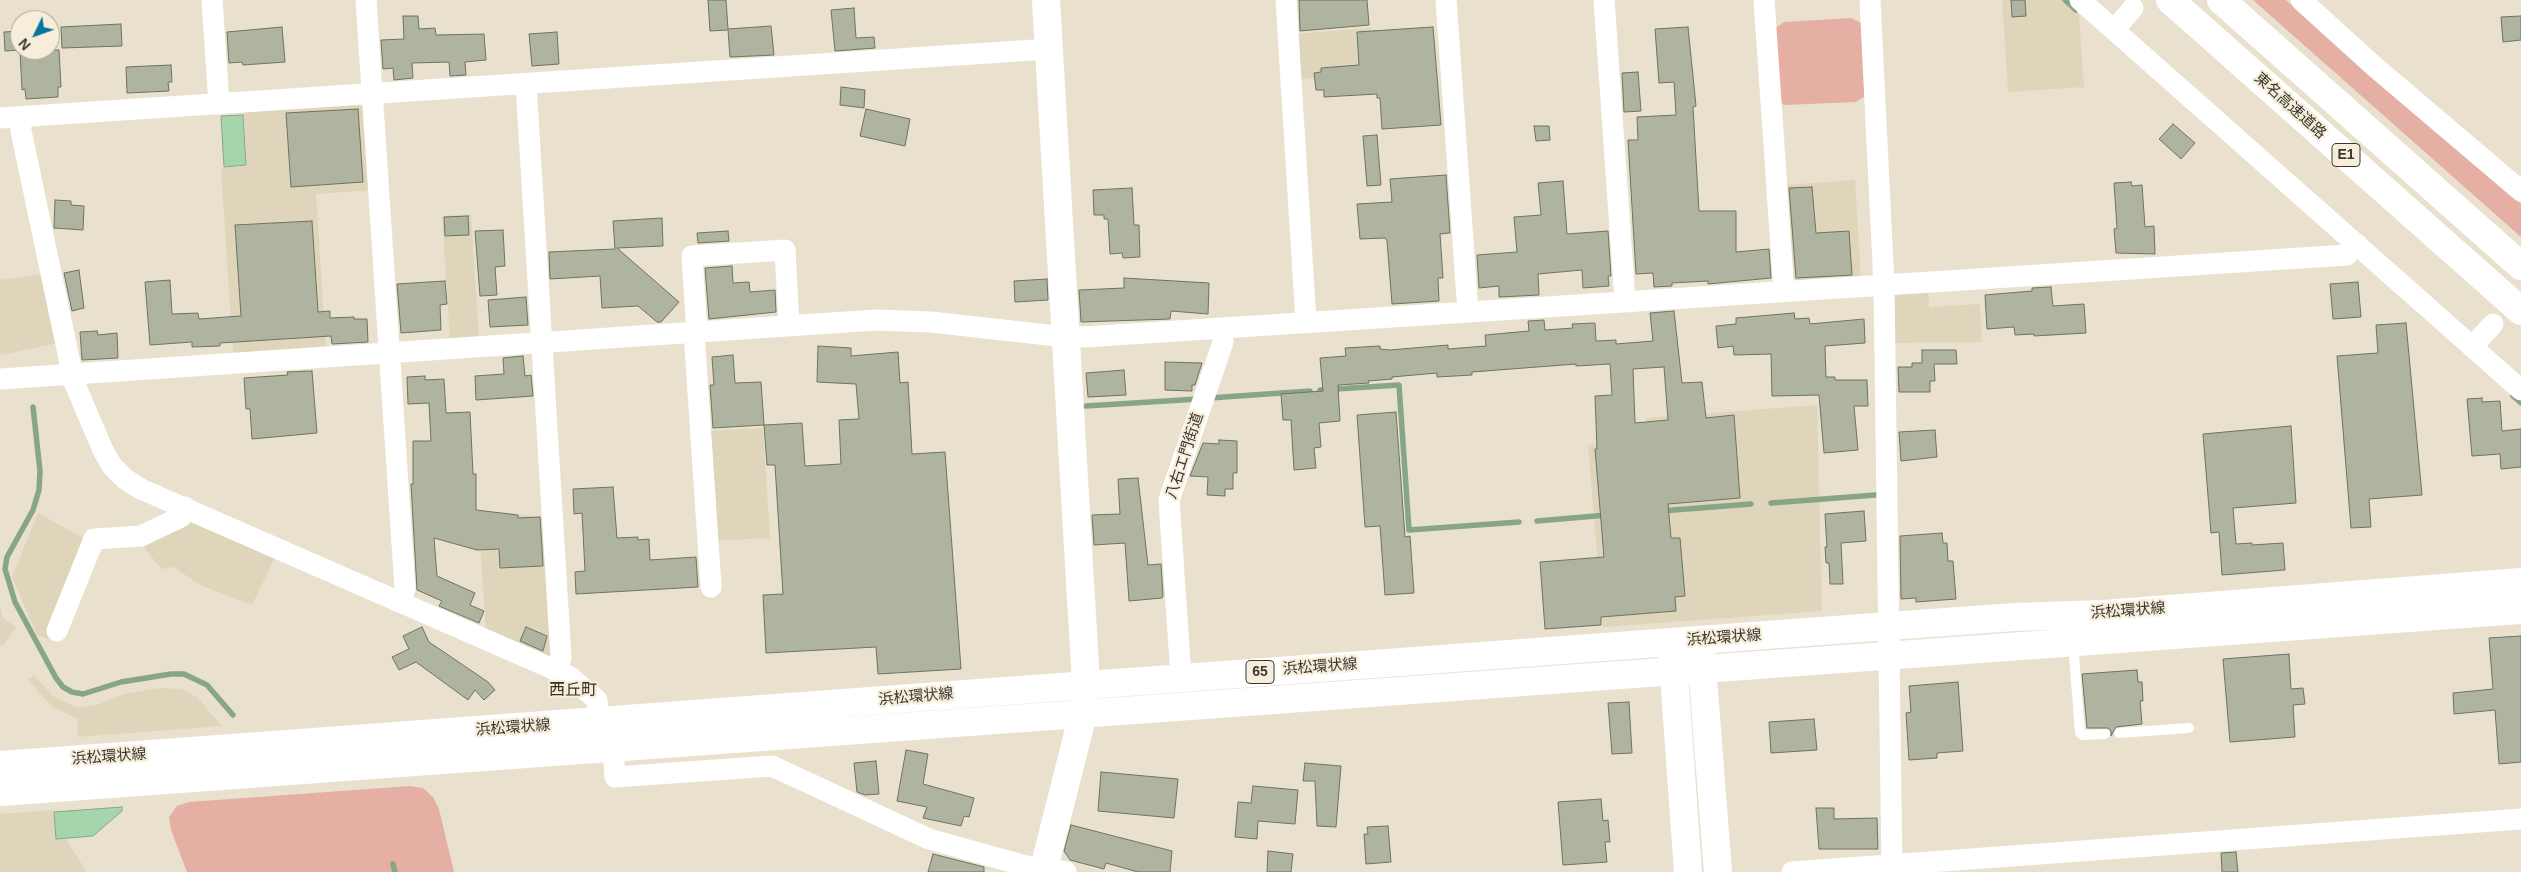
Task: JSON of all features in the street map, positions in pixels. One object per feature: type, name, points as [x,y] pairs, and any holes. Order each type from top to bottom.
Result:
[{"type":"main road","points":[[1046,0],[1086,684],[1083,714],[1051,871]]},
{"type":"main road","name":"東名高速道路","points":[[2170,0],[2521,311]]},
{"type":"main road","name":"E1","points":[[2221,0],[2521,266]]},
{"type":"main road","name":"浜松環状線","points":[[0,765],[599,722],[1181,677],[2015,617],[2103,614],[2521,582]]},
{"type":"main road","name":"浜松環状線","points":[[0,792],[2521,610]]},
{"type":"main road","points":[[1700,640],[1718,872]]},
{"type":"main road","points":[[1671,642],[1688,872]]},
{"type":"street","points":[[212,0],[219,104]]},
{"type":"street","points":[[366,0],[404,589],[399,602]]},
{"type":"street","points":[[1286,0],[1306,322]]},
{"type":"street","points":[[1446,0],[1468,312]]},
{"type":"street","points":[[1604,0],[1625,302]]},
{"type":"street","points":[[1764,0],[1784,292]]},
{"type":"street","points":[[1870,0],[1884,285],[1892,868]]},
{"type":"street","points":[[2080,0],[2521,390]]},
{"type":"street","points":[[2301,0],[2375,67],[2521,191]]},
{"type":"street","points":[[2114,30],[2133,8]]},
{"type":"street","points":[[599,722],[597,700],[569,676],[141,489],[125,479],[112,466],[103,450],[72,374],[10,118],[1049,50]]},
{"type":"street","points":[[526,84],[561,658],[556,670]]},
{"type":"street","points":[[0,379],[876,320],[913,320],[1084,337],[2347,255],[2356,244]]},
{"type":"street","points":[[710,587],[692,256],[785,250],[789,326]]},
{"type":"street","points":[[2472,347],[2493,324]]},
{"type":"street","name":"八右エ門街道","points":[[1181,677],[1169,500],[1223,342],[1222,328]]},
{"type":"street","points":[[57,631],[94,539],[141,536],[181,517],[185,508]]},
{"type":"street","points":[[613,748],[615,777],[772,766],[929,839],[1017,864],[1051,871]]},
{"type":"street","points":[[1792,872],[1892,868],[2521,819]]},
{"type":"lane","points":[[2073,642],[2080,733],[2083,736],[2104,734]]},
{"type":"lane","points":[[2119,733],[2189,728]]},
{"type":"shaded area","points":[[2002,0],[2063,0],[2079,15],[2084,87],[2008,92]]},
{"type":"shaded area","points":[[2253,0],[2286,0],[2521,204],[2521,237]]},
{"type":"shaded area","points":[[1851,18],[1861,23],[1865,96],[1856,102],[1784,105],[1780,101],[1774,29],[1784,22]]},
{"type":"shaded area","points":[[1371,28],[1374,74],[1297,79],[1294,34]]},
{"type":"shaded area","points":[[360,104],[366,110],[371,190],[316,194],[326,350],[238,356],[233,352],[221,168],[247,166],[244,112]]},
{"type":"shaded area","points":[[243,115],[246,165],[224,167],[221,116]]},
{"type":"shaded area","points":[[1855,180],[1861,279],[1796,283],[1790,278],[1784,185]]},
{"type":"shaded area","points":[[471,214],[479,339],[450,341],[442,216]]},
{"type":"shaded area","points":[[44,274],[59,343],[0,355],[0,280]]},
{"type":"shaded area","points":[[1928,289],[1929,307],[1980,304],[1982,342],[1893,343],[1893,297],[1898,291]]},
{"type":"shaded area","points":[[1817,405],[1822,611],[1603,627],[1588,445],[1648,440],[1646,418]]},
{"type":"shaded area","points":[[763,428],[770,538],[713,541],[706,431]]},
{"type":"shaded area","points":[[478,510],[545,517],[554,658],[486,632]]},
{"type":"shaded area","points":[[38,513],[87,540],[48,639],[37,635],[12,577]]},
{"type":"shaded area","points":[[191,518],[276,555],[252,605],[200,585],[174,567],[161,569],[141,543]]},
{"type":"shaded area","points":[[0,605],[3,618],[16,627],[2,647],[0,645]]},
{"type":"shaded area","points":[[34,675],[53,696],[77,708],[97,705],[124,694],[160,688],[181,689],[197,697],[222,726],[77,737],[78,719],[52,707],[28,680]]},
{"type":"shaded area","points":[[410,786],[423,788],[433,797],[439,809],[454,872],[187,872],[171,830],[169,817],[177,806],[189,802]]},
{"type":"shaded area","points":[[122,807],[122,811],[93,836],[56,839],[54,812]]},
{"type":"shaded area","points":[[54,810],[56,839],[65,838],[87,872],[0,872],[0,814]]},
{"type":"building","points":[[708,0],[726,0],[728,29],[771,26],[774,55],[730,57],[728,30],[710,31]]},
{"type":"building","points":[[1299,0],[1367,0],[1369,25],[1300,31]]},
{"type":"building","points":[[2011,0],[2025,0],[2026,16],[2012,17]]},
{"type":"building","points":[[854,8],[856,38],[874,37],[875,48],[835,51],[831,10]]},
{"type":"building","points":[[403,16],[418,16],[419,29],[435,28],[436,35],[484,34],[486,60],[465,62],[466,75],[450,76],[449,62],[412,63],[413,78],[394,80],[393,68],[383,69],[381,40],[404,39]]},
{"type":"building","points":[[2521,16],[2521,40],[2503,42],[2501,17]]},
{"type":"building","points":[[121,24],[122,46],[62,48],[61,27]]},
{"type":"building","points":[[282,27],[285,62],[243,65],[242,62],[229,63],[227,32]]},
{"type":"building","points":[[1433,27],[1441,125],[1382,129],[1380,98],[1377,98],[1377,94],[1324,97],[1324,90],[1316,90],[1314,73],[1321,72],[1321,68],[1359,65],[1357,32]]},
{"type":"building","points":[[1688,27],[1696,106],[1693,107],[1699,211],[1736,211],[1736,252],[1769,249],[1771,278],[1708,284],[1708,281],[1672,283],[1672,286],[1654,287],[1653,273],[1636,274],[1628,140],[1638,140],[1637,117],[1676,115],[1674,82],[1659,83],[1655,29]]},
{"type":"building","points":[[4,32],[10,32],[10,51],[5,51]]},
{"type":"building","points":[[557,32],[559,64],[532,66],[529,34]]},
{"type":"building","points":[[20,60],[60,60],[61,87],[58,87],[58,97],[26,99],[25,89],[22,90]]},
{"type":"building","points":[[171,65],[172,82],[168,82],[169,91],[127,93],[126,67]]},
{"type":"building","points":[[1638,72],[1641,111],[1624,112],[1622,73]]},
{"type":"building","points":[[841,87],[865,90],[864,108],[840,105]]},
{"type":"building","points":[[358,109],[363,182],[291,187],[286,113]]},
{"type":"building","points":[[866,109],[910,119],[905,146],[860,136]]},
{"type":"building","points":[[2173,124],[2195,143],[2181,159],[2159,139]]},
{"type":"building","points":[[1534,126],[1549,126],[1550,140],[1536,141]]},
{"type":"building","points":[[1377,135],[1381,185],[1367,186],[1363,136]]},
{"type":"building","points":[[1446,175],[1450,233],[1440,234],[1443,278],[1438,278],[1439,301],[1392,304],[1387,241],[1385,238],[1360,239],[1357,204],[1392,202],[1390,179]]},
{"type":"building","points":[[1563,181],[1567,234],[1608,231],[1611,276],[1608,276],[1609,286],[1583,288],[1582,270],[1538,274],[1539,295],[1499,297],[1499,286],[1479,288],[1477,255],[1517,252],[1514,217],[1541,215],[1538,183]]},
{"type":"building","points":[[2131,182],[2132,186],[2142,185],[2145,227],[2154,226],[2155,254],[2116,253],[2114,229],[2117,228],[2114,183]]},
{"type":"building","points":[[1812,187],[1816,233],[1849,231],[1852,275],[1796,278],[1789,188]]},
{"type":"building","points":[[1132,188],[1134,225],[1139,225],[1140,257],[1123,258],[1122,253],[1110,254],[1108,219],[1104,219],[1104,215],[1094,215],[1093,190]]},
{"type":"building","points":[[55,200],[71,201],[71,205],[84,206],[83,230],[54,228]]},
{"type":"building","points":[[468,216],[469,235],[445,236],[444,217]]},
{"type":"building","points":[[662,218],[663,246],[617,248],[679,302],[661,322],[657,322],[638,306],[602,308],[600,276],[550,279],[549,252],[615,249],[613,221]]},
{"type":"building","points":[[312,221],[318,312],[330,311],[330,318],[354,317],[354,319],[367,319],[368,342],[332,344],[331,336],[220,343],[220,346],[192,347],[192,342],[150,345],[145,282],[170,280],[172,314],[198,313],[199,319],[241,316],[235,225]]},
{"type":"building","points":[[503,230],[505,266],[495,267],[497,295],[480,296],[475,231]]},
{"type":"building","points":[[728,231],[729,241],[698,243],[697,233]]},
{"type":"building","points":[[732,266],[733,283],[749,282],[750,292],[775,290],[776,312],[709,319],[705,268]]},
{"type":"building","points":[[79,270],[84,308],[72,311],[64,273]]},
{"type":"building","points":[[1124,278],[1209,283],[1208,314],[1171,311],[1170,319],[1081,322],[1079,290],[1124,288]]},
{"type":"building","points":[[1047,279],[1048,300],[1015,302],[1014,281]]},
{"type":"building","points":[[445,281],[447,304],[440,305],[441,330],[401,333],[397,284]]},
{"type":"building","points":[[2358,282],[2361,317],[2333,319],[2330,284]]},
{"type":"building","points":[[2051,287],[2053,306],[2084,304],[2086,333],[2034,336],[2034,334],[2015,335],[2014,327],[1987,329],[1985,295],[2032,291],[2032,288]]},
{"type":"building","points":[[526,297],[528,325],[490,327],[488,300]]},
{"type":"building","points":[[1674,311],[1682,383],[1702,382],[1706,418],[1734,415],[1740,498],[1668,504],[1671,538],[1680,538],[1685,596],[1675,597],[1676,611],[1601,617],[1601,625],[1545,629],[1540,562],[1604,557],[1595,449],[1597,449],[1595,396],[1612,395],[1610,364],[1576,366],[1576,364],[1472,372],[1472,375],[1437,377],[1437,373],[1392,377],[1392,379],[1368,381],[1369,383],[1338,385],[1340,421],[1319,423],[1321,447],[1314,448],[1316,468],[1294,470],[1291,420],[1283,420],[1281,394],[1323,391],[1320,358],[1346,356],[1345,348],[1380,346],[1380,349],[1390,350],[1448,345],[1448,349],[1486,346],[1485,335],[1529,331],[1528,321],[1544,320],[1545,330],[1573,328],[1572,324],[1595,323],[1596,341],[1616,340],[1616,344],[1653,341],[1650,313]],"holes":[[[1664,367],[1668,420],[1635,423],[1633,369]]]},
{"type":"building","points":[[1794,313],[1795,319],[1809,318],[1810,324],[1864,319],[1865,343],[1825,346],[1826,377],[1835,377],[1835,380],[1867,380],[1868,406],[1854,406],[1858,450],[1824,453],[1819,395],[1772,396],[1771,354],[1734,355],[1733,346],[1718,348],[1716,326],[1736,324],[1736,318]]},
{"type":"building","points":[[2406,323],[2422,495],[2369,499],[2371,527],[2351,528],[2337,356],[2378,353],[2376,325]]},
{"type":"building","points":[[97,331],[98,335],[117,333],[118,358],[82,360],[80,332]]},
{"type":"building","points":[[818,346],[851,348],[851,356],[898,352],[900,383],[908,382],[912,454],[945,452],[961,669],[878,674],[876,647],[766,653],[763,595],[783,594],[775,465],[767,465],[764,425],[802,423],[805,466],[841,464],[839,420],[859,419],[856,384],[817,382]]},
{"type":"building","points":[[1922,350],[1956,350],[1957,364],[1934,364],[1935,381],[1930,381],[1930,392],[1899,392],[1898,367],[1912,367],[1912,363],[1922,363]]},
{"type":"building","points":[[733,355],[735,383],[761,382],[764,425],[713,428],[710,385],[714,385],[712,357]]},
{"type":"building","points":[[523,356],[525,376],[531,375],[533,396],[476,400],[475,376],[504,374],[503,358]]},
{"type":"building","points":[[1165,362],[1202,363],[1195,385],[1192,385],[1192,391],[1165,390]]},
{"type":"building","points":[[1124,370],[1126,395],[1088,397],[1086,373]]},
{"type":"building","points":[[312,371],[317,433],[252,439],[250,409],[246,409],[244,378],[288,375],[287,372]]},
{"type":"building","points":[[425,376],[425,380],[444,379],[446,413],[470,412],[473,474],[476,474],[476,510],[518,515],[518,518],[540,517],[543,566],[500,568],[499,549],[477,550],[434,538],[437,576],[475,593],[470,605],[484,611],[479,623],[439,606],[442,601],[417,590],[411,484],[413,484],[413,441],[431,441],[429,403],[408,404],[407,377]]},
{"type":"building","points":[[2482,398],[2482,402],[2500,401],[2502,431],[2521,429],[2521,467],[2501,469],[2500,454],[2472,456],[2467,399]]},
{"type":"building","points":[[1396,412],[1405,537],[1410,536],[1414,593],[1385,595],[1380,526],[1365,527],[1357,415]]},
{"type":"building","points":[[2291,426],[2296,503],[2233,508],[2236,544],[2283,543],[2285,570],[2222,575],[2219,532],[2211,533],[2203,434]]},
{"type":"building","points":[[1935,430],[1937,457],[1901,461],[1899,432]]},
{"type":"building","points":[[1219,440],[1237,441],[1237,473],[1233,473],[1233,489],[1225,489],[1225,496],[1207,495],[1208,477],[1190,476],[1203,443],[1219,444]]},
{"type":"building","points":[[1138,478],[1148,565],[1161,564],[1163,596],[1162,598],[1129,601],[1125,543],[1094,545],[1092,515],[1120,514],[1118,479]]},
{"type":"building","points":[[613,487],[617,538],[638,537],[638,540],[649,539],[650,560],[696,557],[698,587],[576,594],[575,572],[585,571],[582,513],[574,514],[573,489]]},
{"type":"building","points":[[1864,511],[1866,541],[1841,543],[1843,584],[1830,584],[1829,563],[1826,563],[1825,514]]},
{"type":"building","points":[[1942,533],[1943,543],[1947,543],[1948,561],[1953,561],[1956,599],[1916,602],[1916,598],[1901,599],[1900,536]]},
{"type":"building","points":[[422,627],[429,642],[488,682],[495,690],[484,700],[475,690],[468,700],[416,662],[399,670],[392,657],[409,649],[403,636]]},
{"type":"building","points":[[526,627],[547,636],[543,651],[520,641]]},
{"type":"building","points":[[2521,636],[2521,762],[2499,764],[2495,710],[2454,714],[2453,693],[2493,689],[2489,638]]},
{"type":"building","points":[[2289,654],[2291,689],[2303,688],[2305,704],[2293,705],[2295,737],[2230,742],[2223,659]]},
{"type":"building","points":[[2137,670],[2138,682],[2142,682],[2143,701],[2140,701],[2142,724],[2116,727],[2111,736],[2111,731],[2108,728],[2087,728],[2082,674]]},
{"type":"building","points":[[1958,682],[1963,751],[1937,753],[1937,758],[1909,760],[1906,713],[1911,712],[1909,686]]},
{"type":"building","points":[[1629,702],[1632,753],[1612,754],[1608,703]]},
{"type":"building","points":[[1814,719],[1817,750],[1771,753],[1769,722]]},
{"type":"building","points":[[906,750],[928,754],[923,784],[974,798],[969,817],[964,816],[961,826],[923,818],[927,807],[897,801]]},
{"type":"building","points":[[876,761],[879,794],[865,795],[857,792],[854,763]]},
{"type":"building","points":[[1305,763],[1341,766],[1336,827],[1317,826],[1315,781],[1303,781]]},
{"type":"building","points":[[1101,772],[1178,779],[1174,818],[1098,811]]},
{"type":"building","points":[[1253,786],[1298,790],[1295,824],[1258,821],[1257,839],[1235,837],[1238,802],[1251,803]]},
{"type":"building","points":[[1601,799],[1603,821],[1608,820],[1610,842],[1605,842],[1607,862],[1563,865],[1558,802]]},
{"type":"building","points":[[1816,808],[1834,808],[1834,819],[1877,818],[1878,849],[1819,849]]},
{"type":"building","points":[[1071,825],[1172,851],[1170,872],[1138,872],[1106,863],[1104,869],[1070,860],[1064,851]]},
{"type":"building","points":[[1388,826],[1391,862],[1366,864],[1364,834],[1368,834],[1367,827]]},
{"type":"building","points":[[1268,851],[1293,854],[1291,872],[1267,872]]},
{"type":"building","points":[[2236,852],[2238,872],[2222,872],[2221,853]]},
{"type":"building","points":[[933,854],[984,867],[984,872],[928,872]]},
{"type":"waterway","points":[[2065,0],[2076,10]]},
{"type":"waterway","points":[[1320,390],[1399,385],[1409,530],[1519,522]]},
{"type":"waterway","points":[[1210,398],[1310,391]]},
{"type":"waterway","points":[[2513,396],[2521,403]]},
{"type":"waterway","points":[[1086,406],[1198,399]]},
{"type":"waterway","points":[[33,407],[40,471],[39,490],[33,510],[7,557],[5,569],[15,602],[56,678],[63,687],[72,692],[83,694],[121,682],[171,674],[184,674],[207,685],[233,715]]},
{"type":"waterway","points":[[1771,503],[1876,495]]},
{"type":"waterway","points":[[1661,511],[1751,504]]},
{"type":"waterway","points":[[1537,521],[1607,515]]},
{"type":"waterway","points":[[393,864],[395,872]]},
{"type":"district","name":"西丘町","points":[[573,691]]}]
